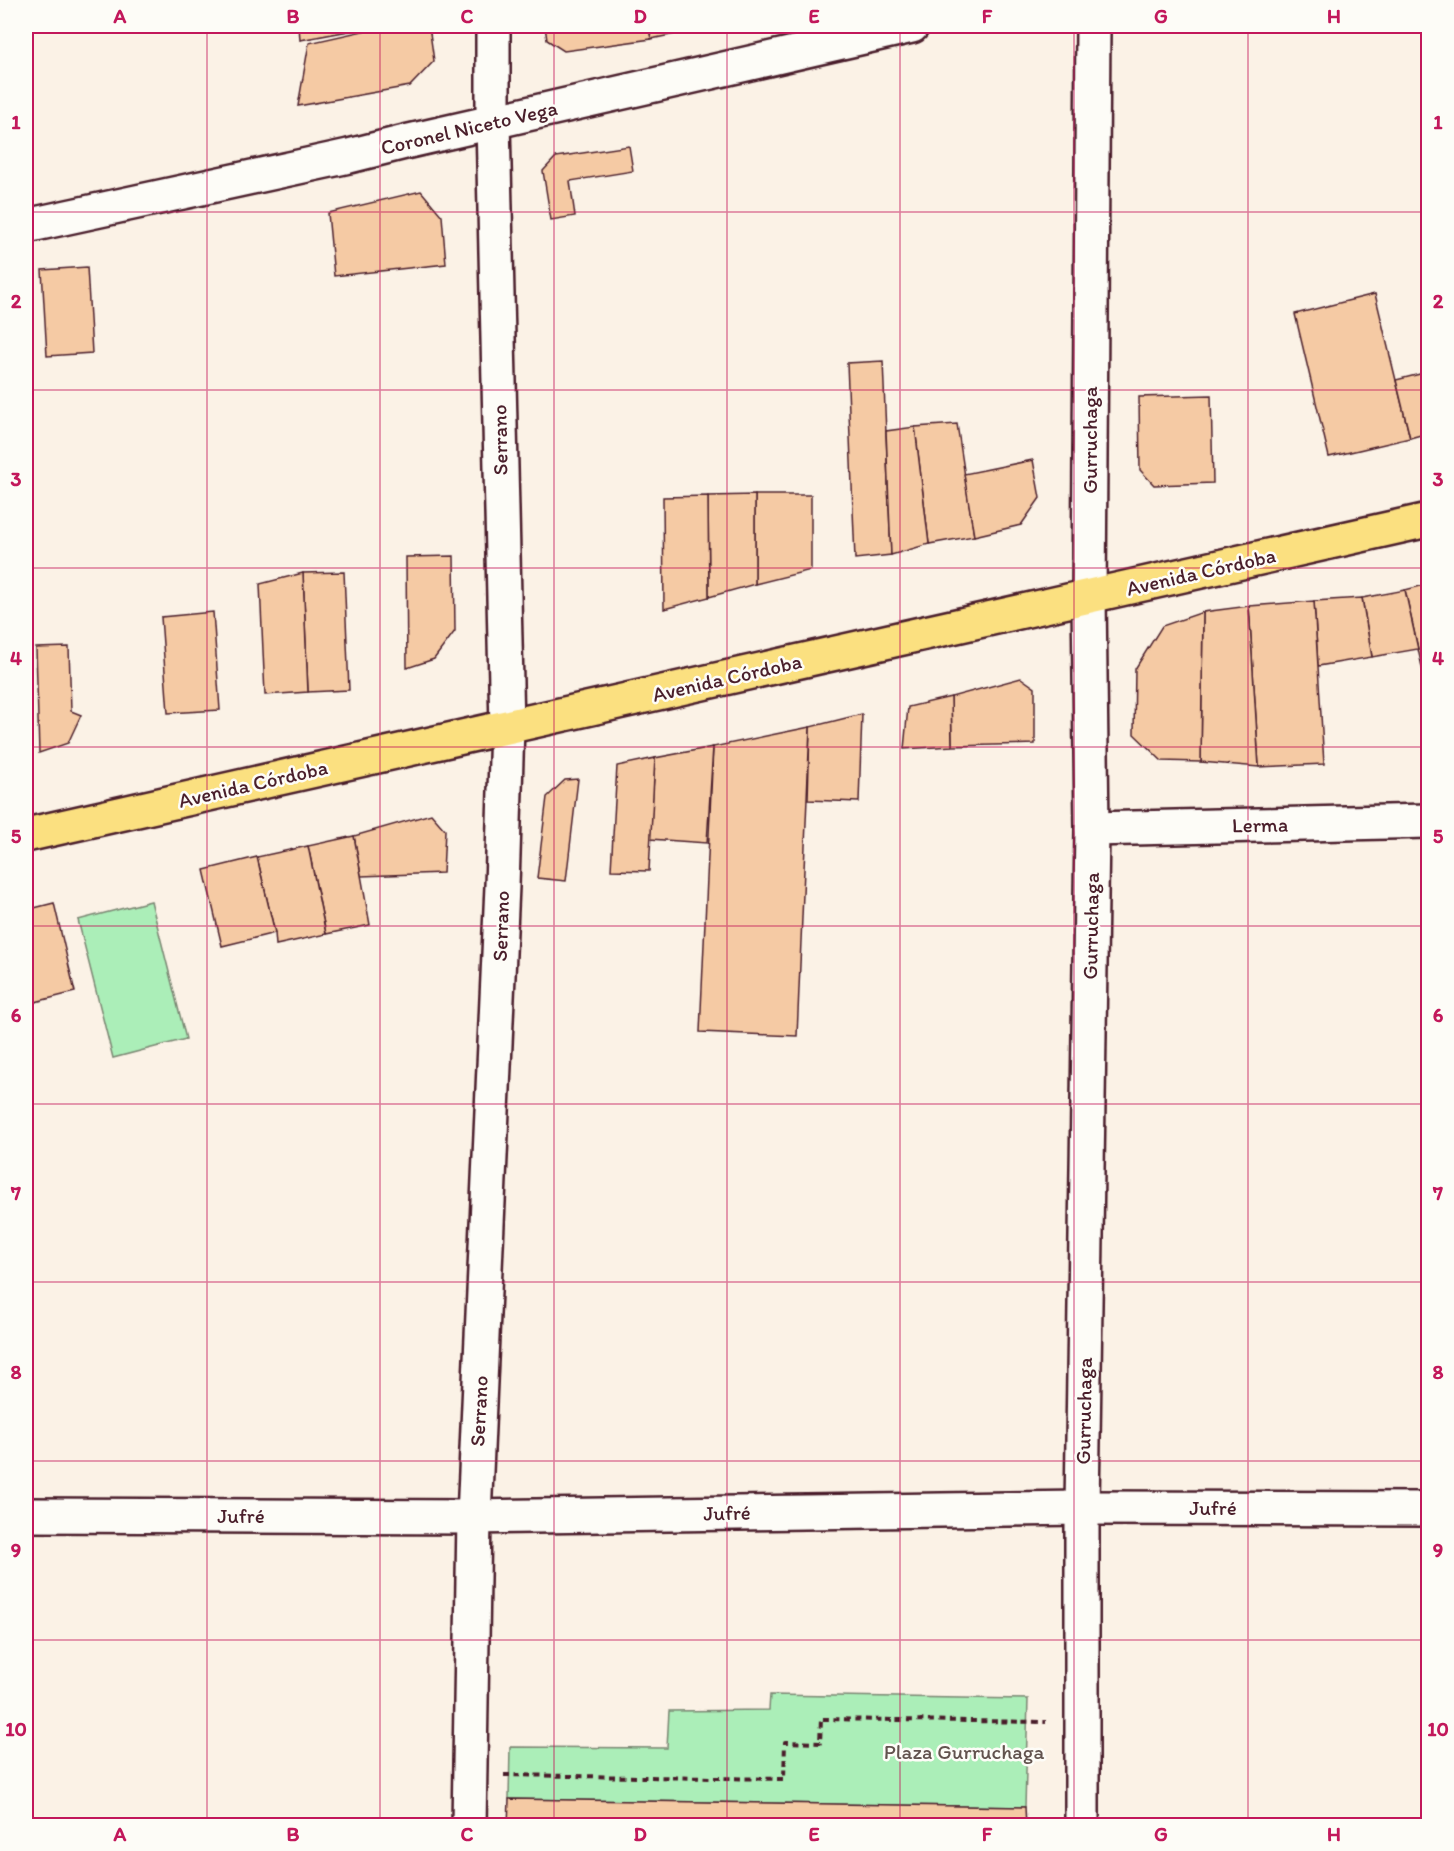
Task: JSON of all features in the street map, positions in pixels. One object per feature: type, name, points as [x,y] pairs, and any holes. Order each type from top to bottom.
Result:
[{"type":"main road","name":"Avenida Córdoba","points":[[26,835],[1428,520]]},
{"type":"street","name":"Serrano","points":[[469,1826],[474,1517],[507,727],[493,122],[493,26]]},
{"type":"street","name":"Coronel Niceto Vega","points":[[26,226],[349,156],[912,26]]},
{"type":"street","name":"Gurruchaga","points":[[1082,1826],[1083,1508],[1092,829],[1089,598],[1093,26]]},
{"type":"street","name":"Lerma","points":[[1092,829],[1428,821]]},
{"type":"street","name":"Jufré","points":[[26,1515],[474,1517],[1083,1508],[1428,1509]]},
{"type":"path","points":[[471,1775],[784,1779],[785,1742],[820,1743],[821,1719],[1082,1723]]},
{"type":"green space","points":[[151,901],[186,1039],[113,1058],[78,920]]},
{"type":"green space","name":"Plaza Gurruchaga","points":[[770,1695],[1028,1699],[1025,1807],[509,1799],[510,1747],[667,1748],[669,1711],[769,1710]]},
{"type":"building","points":[[299,26],[376,26],[300,40]]},
{"type":"building","points":[[385,26],[429,26],[434,61],[410,86],[298,106],[309,43]]},
{"type":"building","points":[[545,26],[649,26],[651,39],[564,51],[547,40]]},
{"type":"building","points":[[649,26],[690,26],[690,31],[651,39]]},
{"type":"building","points":[[629,146],[633,171],[570,181],[575,216],[551,220],[543,171],[556,157]]},
{"type":"building","points":[[421,191],[442,216],[446,264],[334,276],[328,213]]},
{"type":"building","points":[[87,267],[92,353],[47,356],[42,270]]},
{"type":"building","points":[[1375,294],[1410,438],[1329,457],[1295,314]]},
{"type":"building","points":[[883,361],[891,555],[855,559],[847,363]]},
{"type":"building","points":[[1428,372],[1428,433],[1410,438],[1396,380]]},
{"type":"building","points":[[1211,395],[1213,483],[1154,485],[1140,470],[1139,397]]},
{"type":"building","points":[[957,424],[974,536],[929,544],[915,427]]},
{"type":"building","points":[[915,427],[929,544],[891,555],[886,431]]},
{"type":"building","points":[[1033,460],[1040,498],[1021,525],[974,536],[964,474]]},
{"type":"building","points":[[755,495],[811,495],[811,570],[755,584]]},
{"type":"building","points":[[755,495],[755,584],[709,597],[708,496]]},
{"type":"building","points":[[708,496],[709,597],[664,609],[663,497]]},
{"type":"building","points":[[454,556],[455,631],[434,659],[407,668],[406,557]]},
{"type":"building","points":[[344,572],[349,690],[308,692],[303,573]]},
{"type":"building","points":[[303,573],[308,692],[265,695],[260,584]]},
{"type":"building","points":[[1428,584],[1428,675],[1424,676],[1405,590]]},
{"type":"building","points":[[1405,590],[1418,649],[1372,657],[1362,598]]},
{"type":"building","points":[[1362,598],[1372,657],[1318,666],[1314,601]]},
{"type":"building","points":[[1314,601],[1324,764],[1259,767],[1249,606]]},
{"type":"building","points":[[1249,606],[1259,767],[1201,762],[1203,612]]},
{"type":"building","points":[[213,612],[220,710],[168,713],[161,617]]},
{"type":"building","points":[[1203,612],[1201,762],[1162,761],[1134,734],[1135,669],[1162,626]]},
{"type":"building","points":[[69,647],[71,711],[81,715],[68,743],[39,753],[36,648]]},
{"type":"building","points":[[1021,678],[1035,688],[1035,744],[952,746],[951,697]]},
{"type":"building","points":[[951,697],[952,746],[904,749],[908,707]]},
{"type":"building","points":[[862,714],[859,802],[808,800],[810,727]]},
{"type":"building","points":[[810,727],[797,1036],[700,1032],[713,747]]},
{"type":"building","points":[[713,747],[707,843],[650,839],[655,758]]},
{"type":"building","points":[[655,758],[649,871],[611,870],[617,766]]},
{"type":"building","points":[[578,779],[566,881],[537,878],[547,797],[565,780]]},
{"type":"building","points":[[431,814],[445,830],[443,873],[361,876],[354,836]]},
{"type":"building","points":[[354,836],[370,925],[326,934],[308,846]]},
{"type":"building","points":[[308,846],[326,934],[276,945],[257,857]]},
{"type":"building","points":[[257,857],[275,933],[222,946],[204,870]]},
{"type":"building","points":[[54,903],[75,992],[35,1002],[26,962],[26,910]]},
{"type":"building","points":[[509,1799],[1025,1807],[1026,1826],[508,1826]]}]
